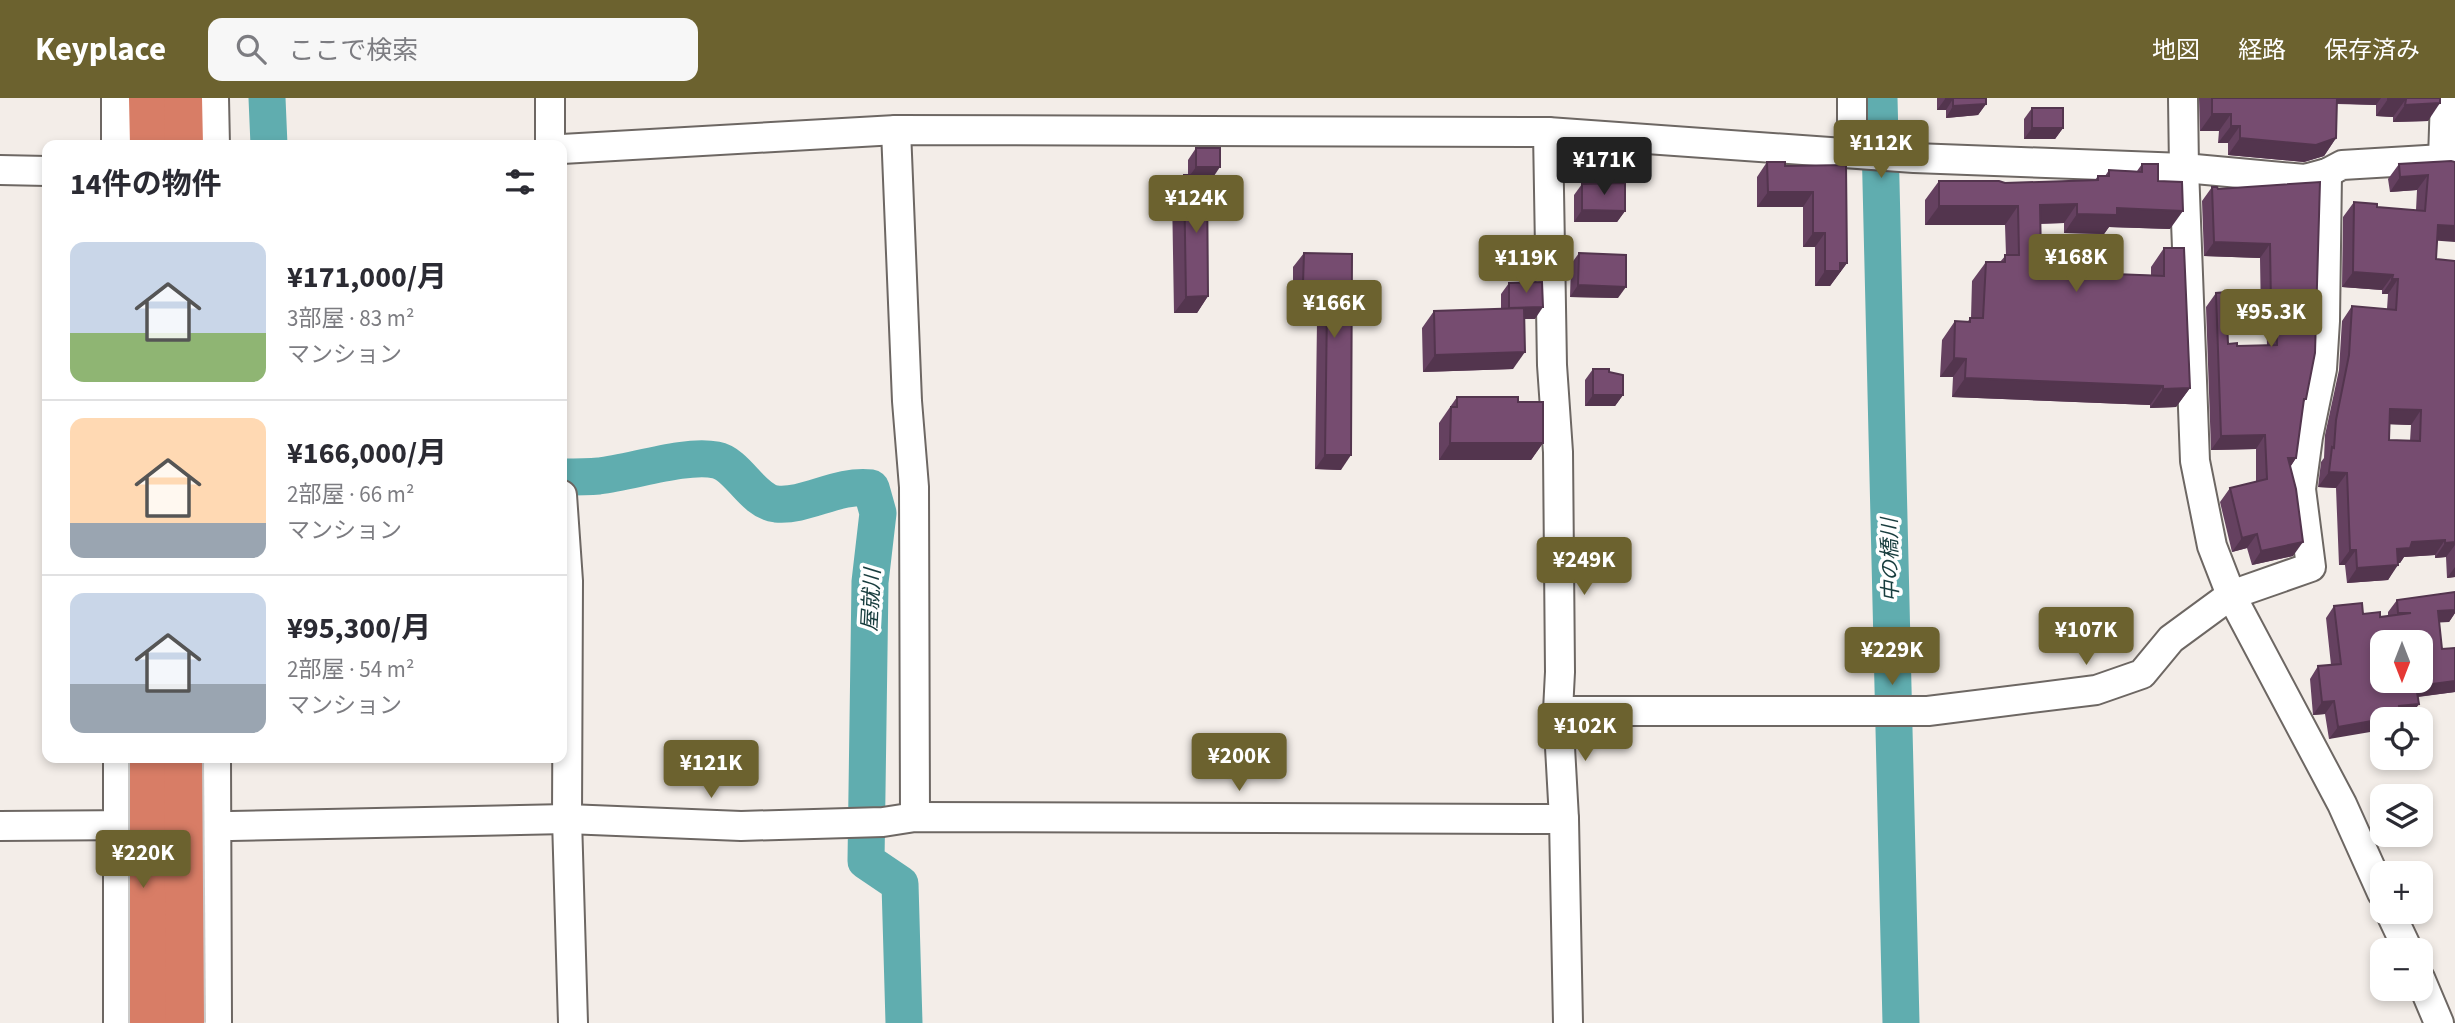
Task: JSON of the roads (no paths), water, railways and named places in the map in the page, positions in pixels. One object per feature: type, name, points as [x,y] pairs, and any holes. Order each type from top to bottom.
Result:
[{"type":"highway","points":[[143,98],[143,140]]},
{"type":"highway","points":[[148,98],[149,140]]},
{"type":"highway","points":[[185,98],[185,140]]},
{"type":"highway","points":[[146,763],[131,825],[147,1023]]},
{"type":"highway","points":[[147,763],[147,1023]]},
{"type":"highway","points":[[184,763],[185,1023]]},
{"type":"highway","points":[[191,1023],[212,826],[192,763]]},
{"type":"street","points":[[116,98],[116,140]]},
{"type":"street","points":[[214,98],[215,140]]},
{"type":"street","points":[[550,98],[550,140]]},
{"type":"street","points":[[1852,98],[1852,153]]},
{"type":"street","points":[[2183,98],[2195,461],[2212,546],[2231,596],[2342,804],[2370,866]]},
{"type":"street","points":[[567,149],[896,130],[1548,132],[1914,158],[2184,168],[2305,179],[2327,173],[2342,165],[2449,161],[2445,98]]},
{"type":"street","points":[[896,130],[914,487],[915,817]]},
{"type":"street","points":[[1548,132],[1552,365],[1558,462],[1558,711],[1564,819],[1568,1023]]},
{"type":"street","points":[[0,170],[42,171]]},
{"type":"street","points":[[1558,711],[1928,711],[2096,690],[2142,674],[2171,639],[2231,596],[2311,567],[2301,489],[2322,369],[2327,173]]},
{"type":"street","points":[[567,567],[567,819],[573,1023]]},
{"type":"street","points":[[118,1023],[131,825],[119,763]]},
{"type":"street","points":[[216,763],[212,826],[217,1023]]},
{"type":"street","points":[[0,825],[212,826],[567,819],[741,826],[883,822],[915,817],[1564,819]]},
{"type":"street","points":[[2430,1001],[2439,1023]]},
{"type":"waterway","name":"屋就川","points":[[267,98],[269,140]]},
{"type":"waterway","name":"中の橋川","points":[[1879,98],[1901,1023]]},
{"type":"waterway","name":"屋就川","points":[[567,477],[599,476],[674,461],[703,459],[724,463],[760,496],[776,504],[799,502],[846,489],[871,488],[878,513],[870,582],[866,861],[900,884],[904,1023]]}]
